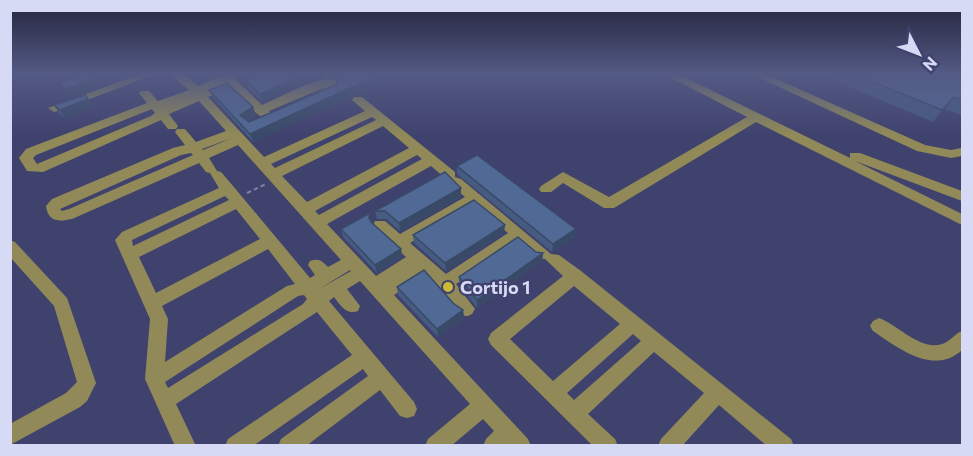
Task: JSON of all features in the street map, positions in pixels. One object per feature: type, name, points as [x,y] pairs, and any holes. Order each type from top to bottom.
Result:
[{"type":"street","points":[[54,108],[91,94]]},
{"type":"street","points":[[147,94],[407,409]]},
{"type":"street","points":[[159,110],[145,107],[31,152],[26,158],[32,168],[38,168],[154,119],[159,110],[178,94]]},
{"type":"street","points":[[200,94],[484,405],[507,441]]},
{"type":"street","points":[[246,94],[264,113]]},
{"type":"street","points":[[251,124],[264,113],[301,94]]},
{"type":"street","points":[[264,113],[318,94]]},
{"type":"street","points":[[712,94],[963,219]]},
{"type":"street","points":[[804,94],[922,148],[945,153],[963,152]]},
{"type":"street","points":[[358,100],[518,234],[575,276],[784,446]]},
{"type":"street","points":[[262,163],[373,112]]},
{"type":"street","points":[[546,189],[563,177],[574,189],[609,204],[756,117]]},
{"type":"street","points":[[275,177],[303,160],[384,121]]},
{"type":"street","points":[[197,152],[178,151],[57,203],[53,206],[53,210],[59,217],[72,214],[197,152],[237,135]]},
{"type":"street","points":[[817,146],[846,153],[963,196]]},
{"type":"street","points":[[292,149],[303,160]]},
{"type":"street","points":[[305,210],[418,149]]},
{"type":"street","points":[[317,223],[432,160]]},
{"type":"street","points":[[336,194],[348,206]]},
{"type":"street","points":[[186,446],[154,379],[160,325],[129,255],[234,197]]},
{"type":"street","points":[[401,242],[475,198]]},
{"type":"street","points":[[380,225],[445,283],[466,309]]},
{"type":"street","points":[[445,283],[518,234]]},
{"type":"street","points":[[152,303],[270,241]]},
{"type":"street","points":[[10,246],[61,303],[87,382],[80,395],[73,400],[10,436],[12,446]]},
{"type":"street","points":[[378,290],[422,262]]},
{"type":"street","points":[[164,401],[309,309],[313,293],[326,276],[357,266]]},
{"type":"street","points":[[326,276],[352,306]]},
{"type":"street","points":[[575,276],[496,339],[608,446]]},
{"type":"street","points":[[154,379],[293,291],[313,293]]},
{"type":"street","points":[[553,393],[633,323]]},
{"type":"street","points":[[879,326],[923,351],[936,353],[948,351],[963,339]]},
{"type":"street","points":[[574,413],[654,340]]},
{"type":"street","points":[[235,446],[365,357]]},
{"type":"street","points":[[288,446],[382,377]]},
{"type":"street","points":[[668,446],[718,392]]},
{"type":"street","points":[[436,445],[484,405]]},
{"type":"path","points":[[234,197],[275,177]]},
{"type":"building","points":[[213,94],[239,94],[253,107],[240,115],[249,122],[314,94],[336,94],[250,134]]},
{"type":"building","points":[[903,94],[963,94],[963,100],[954,97],[942,110]]},
{"type":"building","points":[[86,95],[88,99],[60,110],[54,105]]},
{"type":"building","points":[[477,155],[576,229],[553,244],[457,166]]},
{"type":"building","points":[[445,172],[461,188],[399,223],[385,211],[375,211]]},
{"type":"building","points":[[474,200],[505,225],[445,263],[413,235]]},
{"type":"building","points":[[370,213],[369,218],[372,223],[401,249],[375,265],[341,229]]},
{"type":"building","points":[[518,237],[536,252],[543,253],[477,300],[459,277]]},
{"type":"building","points":[[424,270],[453,303],[463,310],[437,329],[397,287]]},
{"type":"place","name":"Cortijo 1","points":[[448,287]]}]
